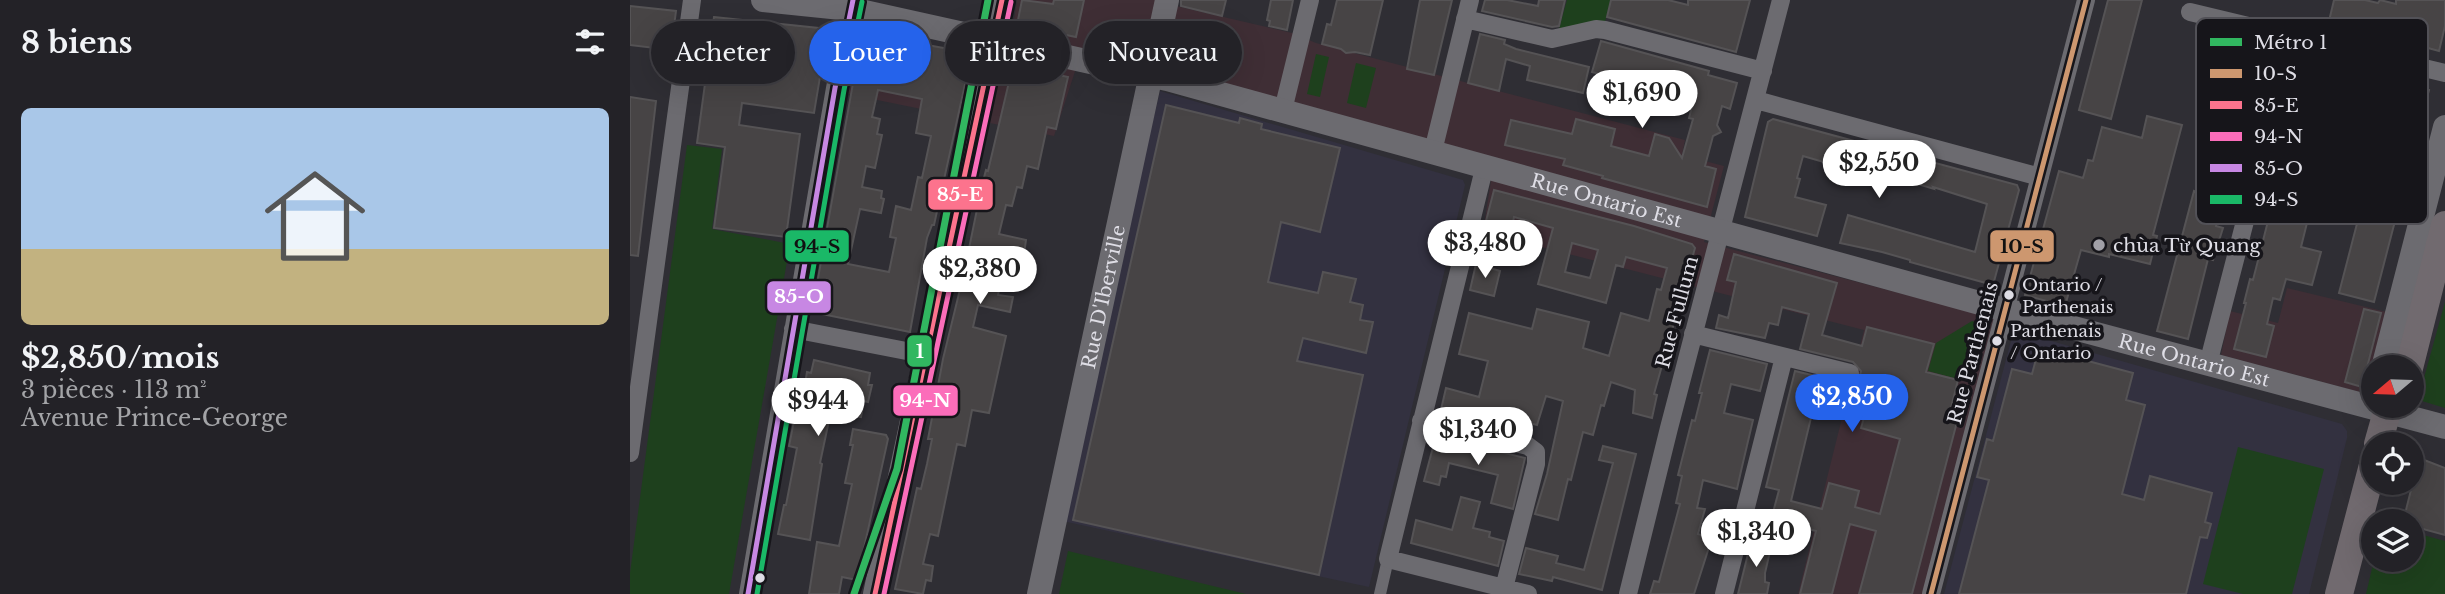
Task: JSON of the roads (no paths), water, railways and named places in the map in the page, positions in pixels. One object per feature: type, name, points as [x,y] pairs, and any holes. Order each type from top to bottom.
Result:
[{"type":"main road","name":"Rue Ontario Est","points":[[763,0],[852,5],[945,27]]},
{"type":"main road","points":[[998,21],[1002,0]]},
{"type":"main road","name":"Rue D'Iberville","points":[[1163,21],[1167,0]]},
{"type":"main road","points":[[875,594],[984,84]]},
{"type":"main road","name":"Rue D'Iberville","points":[[1039,594],[1149,84]]},
{"type":"main road","name":"Rue Ontario Est","points":[[1185,84],[2208,364],[2361,401]]},
{"type":"main road","points":[[2428,194],[2445,127]]},
{"type":"main road","points":[[2387,355],[2420,224]]},
{"type":"main road","points":[[2412,355],[2445,225]]},
{"type":"main road","name":"Rue Ontario Est","points":[[2418,418],[2445,427]]},
{"type":"main road","points":[[2339,594],[2365,495]]},
{"type":"street","points":[[630,453],[692,0]]},
{"type":"street","points":[[1283,110],[1310,0]]},
{"type":"street","points":[[1433,150],[1470,0]]},
{"type":"street","name":"Rue Fullum","points":[[1628,594],[1781,0]]},
{"type":"street","name":"Rue Parthenais","points":[[1931,594],[2086,0]]},
{"type":"street","points":[[748,594],[852,5]]},
{"type":"street","points":[[2190,12],[2216,18]]},
{"type":"street","points":[[1465,19],[1552,39],[1596,29],[1605,30],[1763,71]]},
{"type":"street","points":[[1756,100],[2040,177]]},
{"type":"street","points":[[1380,594],[1485,165]]},
{"type":"street","points":[[2208,364],[2244,224]]},
{"type":"street","points":[[793,329],[927,355]]},
{"type":"street","points":[[1693,334],[1850,373]]},
{"type":"street","points":[[1724,594],[1784,357]]},
{"type":"street","points":[[1421,421],[1528,446],[1535,452],[1536,464],[1504,588]]},
{"type":"street","points":[[1388,559],[1528,594]]},
{"type":"metro line","name":"1","points":[[854,594],[897,469],[988,0]]},
{"type":"place","name":"chùa Từ Quang","points":[[2099,245]]},
{"type":"place","name":"Ontario / Parthenais","points":[[2009,295]]},
{"type":"place","name":"Parthenais / Ontario","points":[[1997,341]]}]
